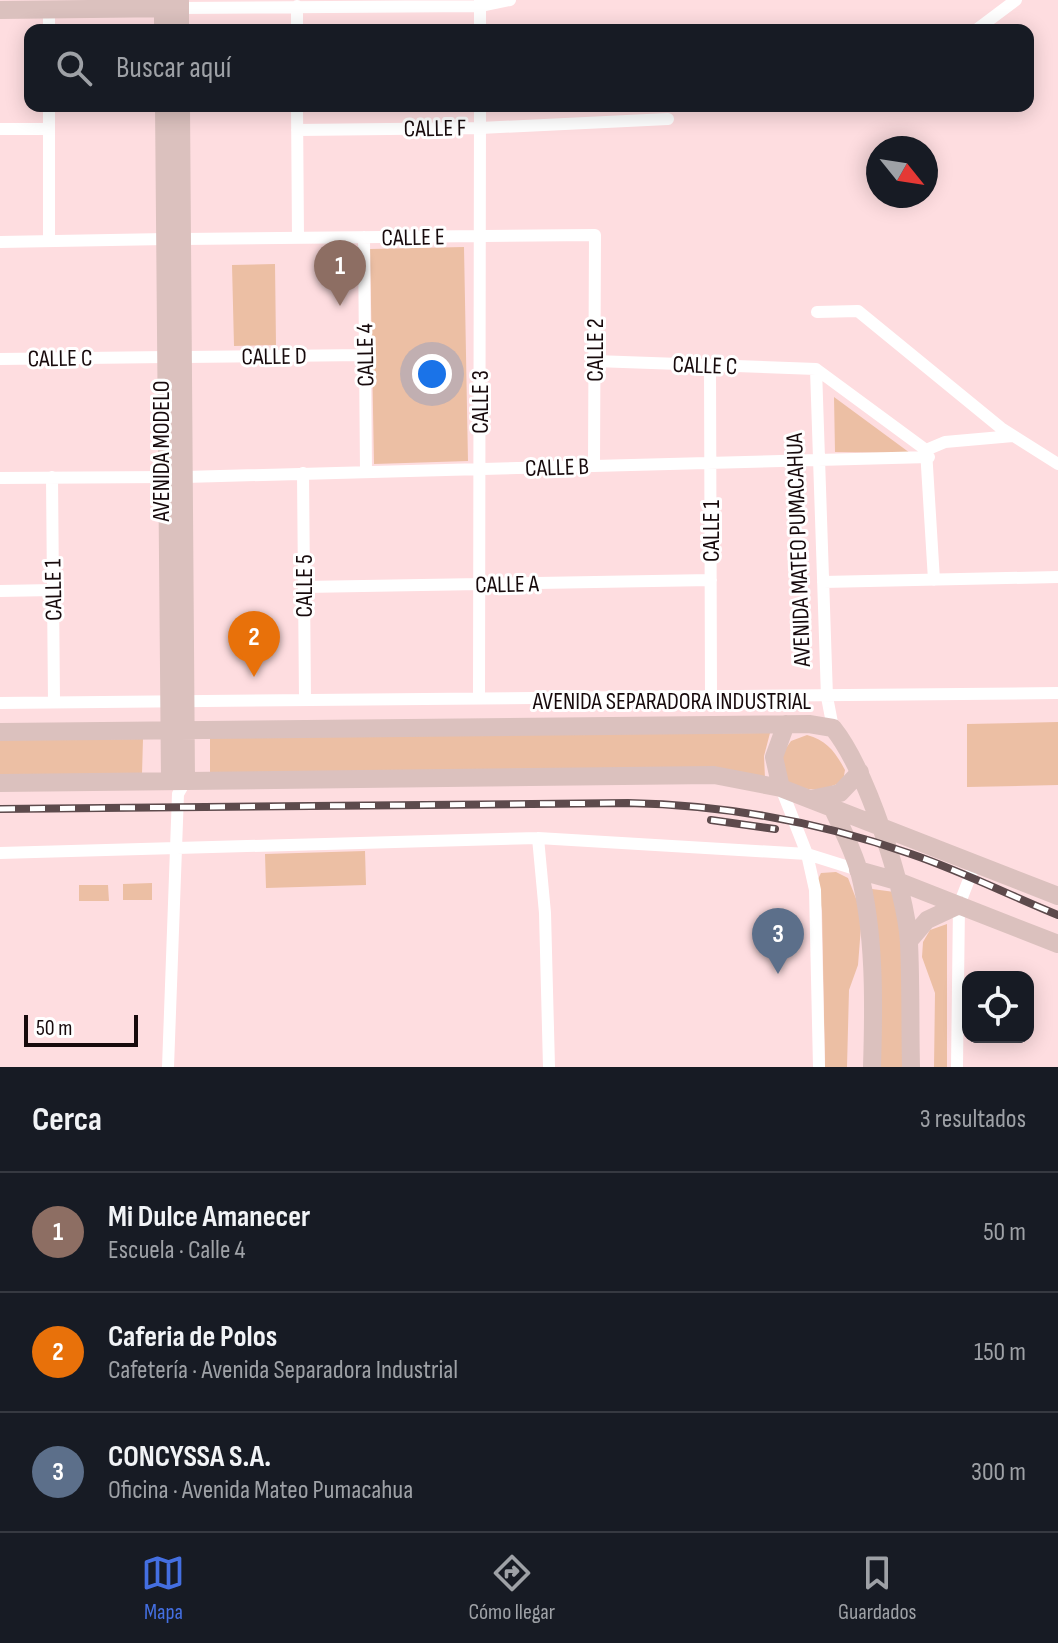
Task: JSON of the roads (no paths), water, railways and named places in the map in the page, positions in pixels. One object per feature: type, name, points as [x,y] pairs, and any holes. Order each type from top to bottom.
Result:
[{"type":"main road","points":[[0,10],[171,4]]},
{"type":"main road","points":[[165,24],[171,4]]},
{"type":"main road","points":[[171,4],[178,24]]},
{"type":"main road","name":"AVENIDA MODELO","points":[[164,112],[175,239]]},
{"type":"main road","name":"AVENIDA MODELO","points":[[178,785],[175,239],[181,112]]},
{"type":"main road","points":[[781,788],[774,757],[786,724]]},
{"type":"main road","name":"AVENIDA SEPARADORA INDUSTRIAL","points":[[0,732],[786,724],[833,728],[860,772],[877,823]]},
{"type":"main road","points":[[808,799],[840,793],[860,772]]},
{"type":"main road","points":[[0,783],[178,785],[714,775],[781,788],[1058,896]]},
{"type":"main road","points":[[833,809],[858,870],[872,978],[872,1067]]},
{"type":"main road","points":[[877,823],[897,881],[909,941],[911,1067]]},
{"type":"main road","points":[[858,870],[897,881],[1058,944]]},
{"type":"main road","points":[[909,941],[927,920],[959,905]]},
{"type":"street","points":[[171,4],[297,6],[510,0]]},
{"type":"street","points":[[984,24],[1016,0]]},
{"type":"street","points":[[480,3],[480,24]]},
{"type":"street","points":[[297,6],[297,24]]},
{"type":"street","points":[[49,9],[49,24]]},
{"type":"street","points":[[49,112],[49,241]]},
{"type":"street","points":[[297,112],[298,238]]},
{"type":"street","name":"CALLE 3","points":[[479,698],[480,112]]},
{"type":"street","name":"CALLE F","points":[[297,130],[480,128],[668,119]]},
{"type":"street","points":[[0,129],[48,129]]},
{"type":"street","name":"CALLE E","points":[[0,242],[595,235]]},
{"type":"street","name":"CALLE 2","points":[[594,466],[595,235]]},
{"type":"street","name":"CALLE 4","points":[[364,237],[366,472]]},
{"type":"street","points":[[817,312],[858,311],[922,367],[1013,436],[1058,464]]},
{"type":"street","name":"CALLE D","points":[[176,357],[364,355]]},
{"type":"street","name":"CALLE C","points":[[0,359],[176,357]]},
{"type":"street","name":"CALLE C","points":[[595,361],[816,369]]},
{"type":"street","name":"CALLE 1","points":[[710,365],[711,697]]},
{"type":"street","points":[[816,369],[928,453],[934,580]]},
{"type":"street","name":"AVENIDA MATEO PUMACAHUA","points":[[816,369],[827,697],[833,728]]},
{"type":"street","name":"CALLE B","points":[[0,478],[177,477],[819,460],[928,453],[945,442],[1013,436]]},
{"type":"street","name":"CALLE 5","points":[[303,473],[305,699]]},
{"type":"street","name":"CALLE 1","points":[[52,477],[54,702]]},
{"type":"street","points":[[823,582],[1058,577]]},
{"type":"street","name":"CALLE A","points":[[304,587],[711,580]]},
{"type":"street","points":[[0,591],[53,590]]},
{"type":"street","name":"AVENIDA SEPARADORA INDUSTRIAL","points":[[0,703],[1058,693]]},
{"type":"street","name":"AVENIDA MODELO","points":[[168,1067],[178,785]]},
{"type":"street","points":[[781,788],[807,854],[818,908],[819,1067]]},
{"type":"street","points":[[538,838],[545,913],[549,1067]]},
{"type":"street","points":[[0,853],[538,838],[807,854],[858,870]]},
{"type":"street","points":[[957,1067],[959,905],[975,864]]},
{"type":"railway","points":[[0,809],[628,803],[700,807],[807,824],[877,843],[948,868],[1058,915]]},
{"type":"railway","points":[[711,820],[775,829]]},
{"type":"place","name":"Mi Dulce Amanecer","points":[[340,306]]},
{"type":"place","name":"Caferia de Polos","points":[[254,677]]},
{"type":"place","name":"CONCYSSA S.A.","points":[[778,974]]}]
